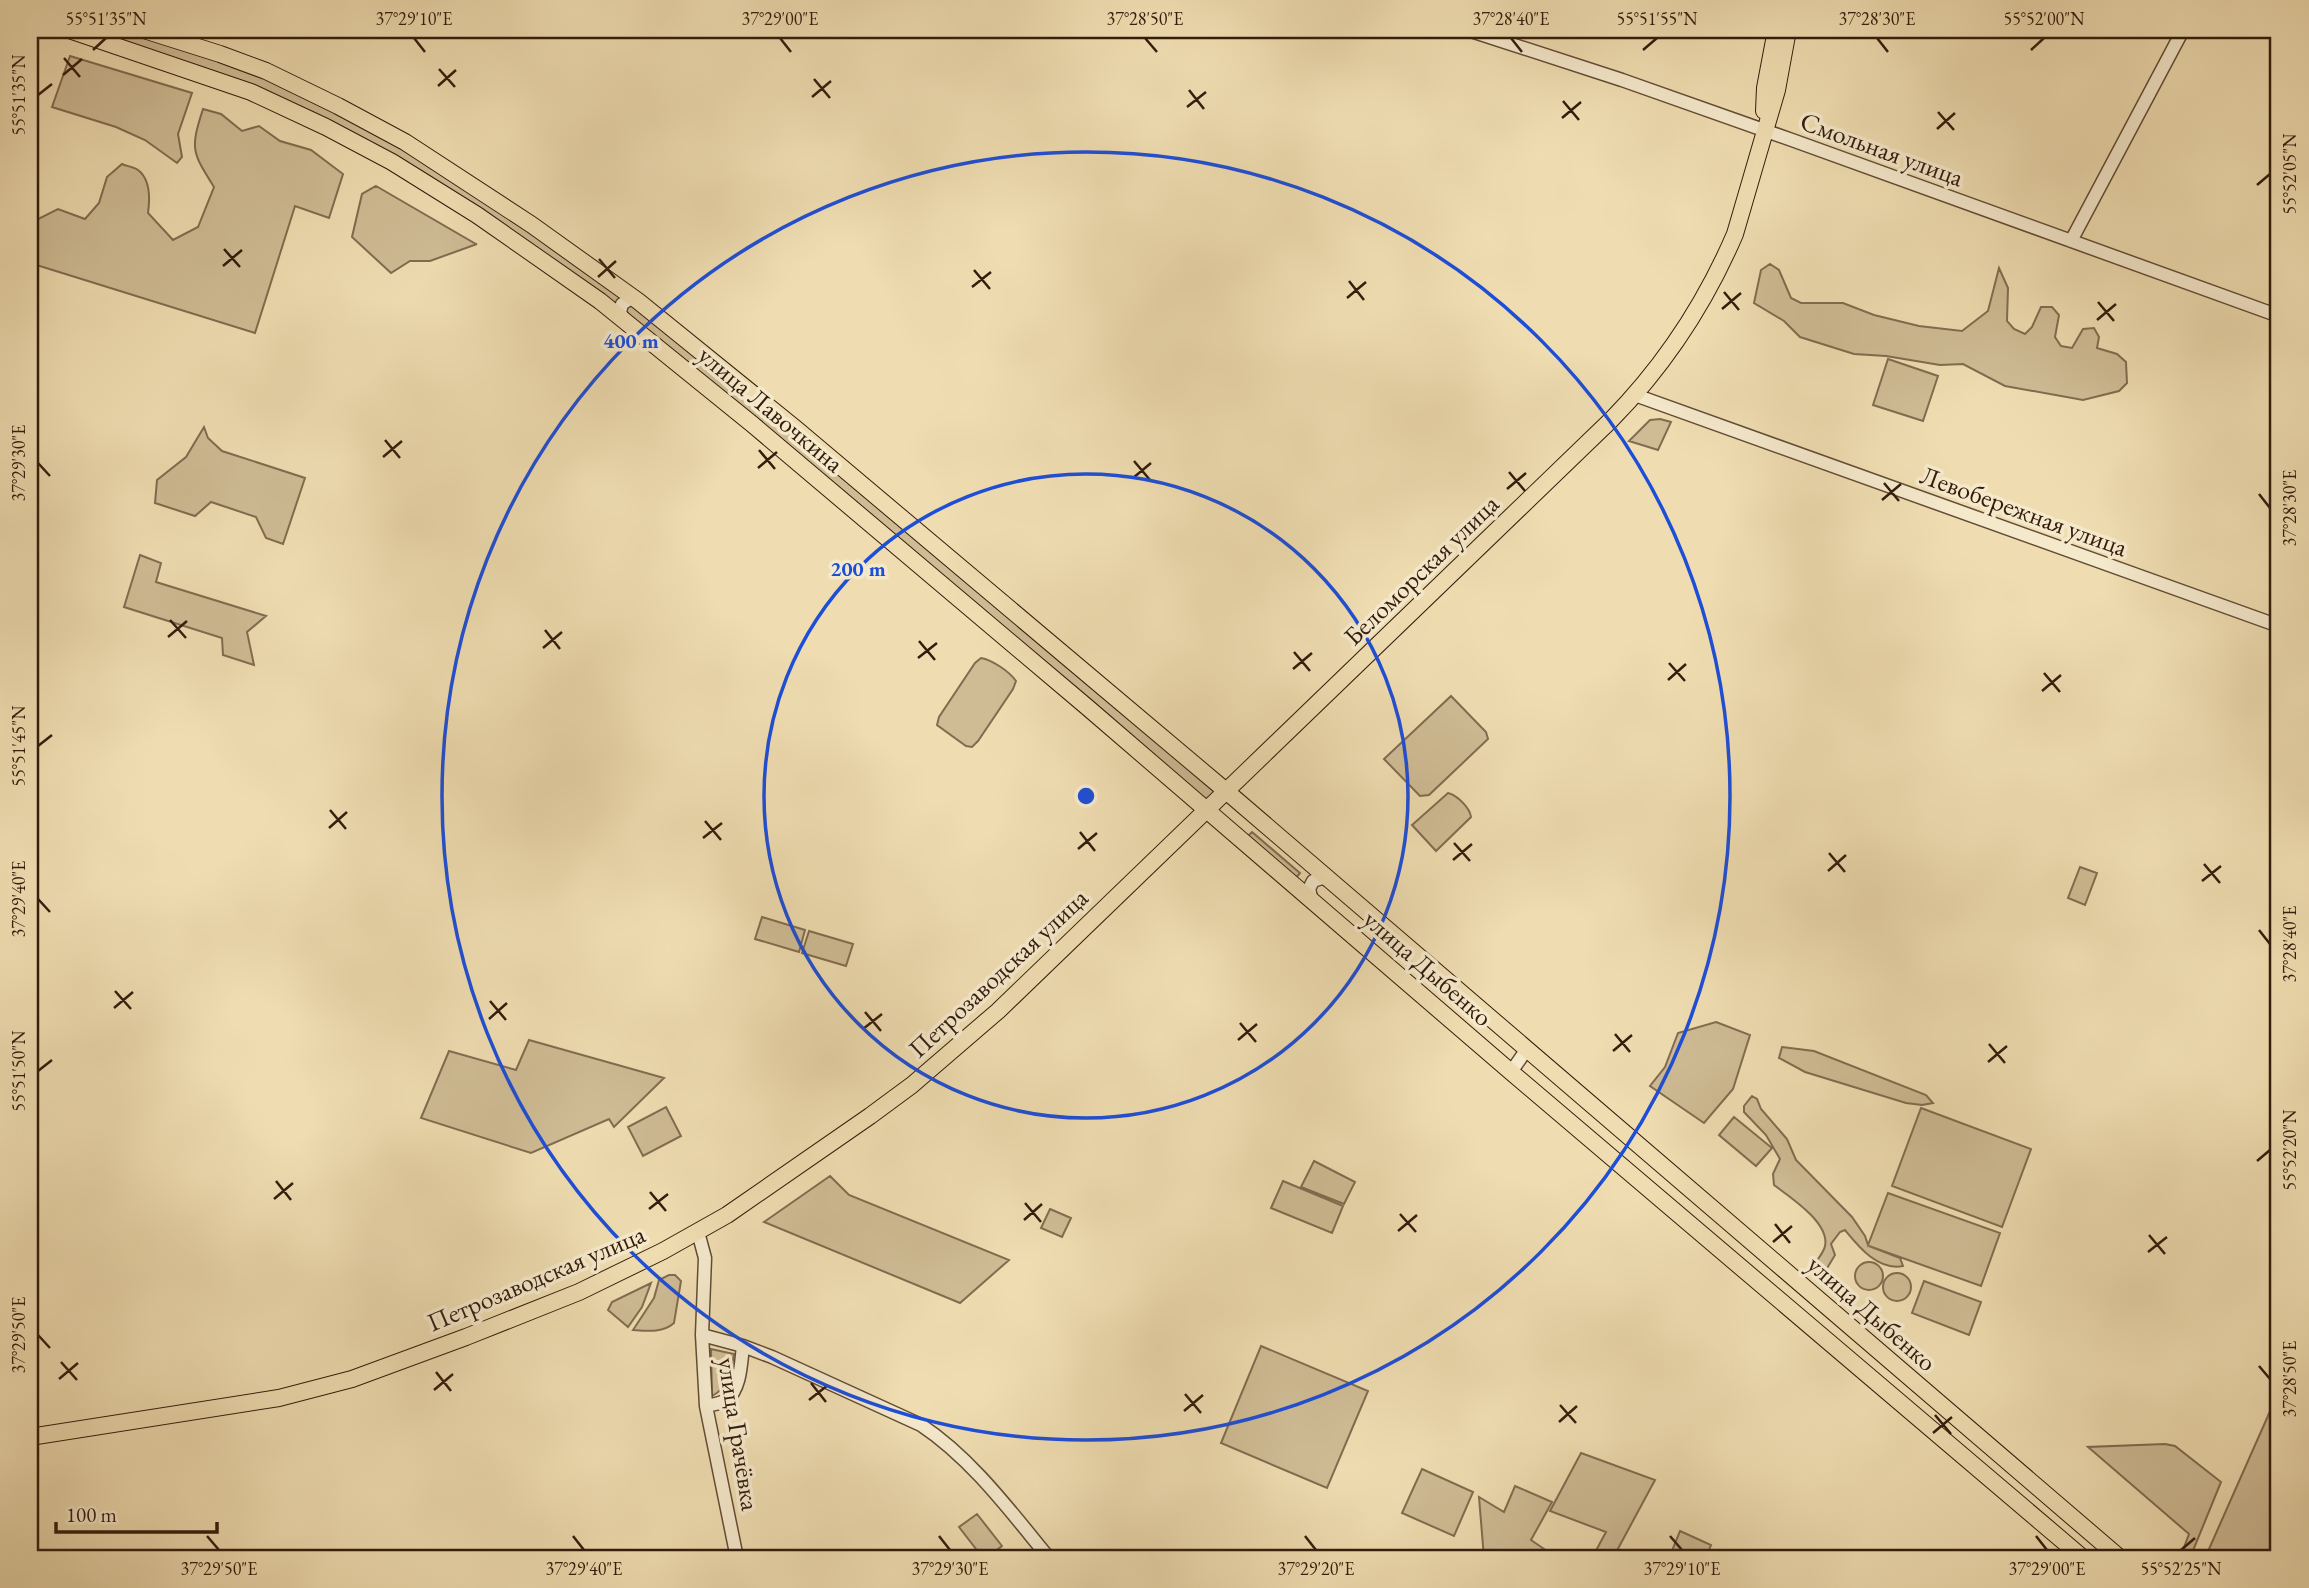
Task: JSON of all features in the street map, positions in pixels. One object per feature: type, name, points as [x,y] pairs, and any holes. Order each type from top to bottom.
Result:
[{"type":"main road","name":"улица Лавочкина","points":[[69,30],[251,92],[392,162],[477,215],[624,320],[802,466],[1207,810]]},
{"type":"main road","name":"улица Лавочкина","points":[[144,30],[265,71],[338,106],[405,142],[490,196],[613,283],[768,406],[1226,791]]},
{"type":"main road","name":"Беломорская улица","points":[[1763,131],[1765,88],[1776,30]]},
{"type":"main road","name":"Беломорская улица","points":[[1207,810],[1635,395],[1656,371],[1690,323],[1725,257],[1742,212],[1763,131],[1777,90],[1788,30]]},
{"type":"main road","name":"улица Дыбенко","points":[[1226,791],[2120,1558]]},
{"type":"main road","name":"улица Дыбенко","points":[[1207,810],[2083,1558]]},
{"type":"main road","name":"Петрозаводская улица","points":[[30,1437],[258,1402],[352,1379],[569,1296],[698,1232],[826,1149],[912,1085],[998,1011],[1207,810]]},
{"type":"street","name":"Смольная улица","points":[[1468,30],[1622,80],[2279,316]]},
{"type":"street","points":[[2071,241],[2183,30]]},
{"type":"street","points":[[600,301],[608,303],[616,299],[618,290],[613,283]]},
{"type":"street","points":[[624,320],[620,312],[622,304],[630,299],[638,302]]},
{"type":"street","name":"Левобережная улица","points":[[1635,395],[2279,626]]},
{"type":"street","points":[[1313,902],[1308,889],[1313,881],[1322,878],[1331,881]]},
{"type":"street","points":[[1511,1072],[1527,1049]]},
{"type":"street","name":"улица Грачёвка","points":[[698,1232],[705,1258],[702,1335],[706,1406],[737,1558]]},
{"type":"street","points":[[702,1335],[772,1357],[921,1425],[961,1457],[1049,1558]]},
{"type":"street","points":[[706,1406],[724,1402],[734,1391],[743,1346]]},
{"type":"shaded area","points":[[69,30],[144,30],[338,106],[613,283],[1226,791],[1207,810],[600,301],[326,127]]},
{"type":"shaded area","points":[[70,56],[192,93],[178,134],[182,157],[177,163],[145,140],[116,127],[52,107]]},
{"type":"shaded area","points":[[203,109],[221,114],[242,131],[259,126],[280,141],[311,150],[343,174],[329,218],[295,206],[255,333],[30,263],[30,223],[58,209],[85,219],[99,203],[107,177],[122,164],[142,174],[148,190],[148,213],[173,240],[198,227],[214,187],[195,150],[196,133]]},
{"type":"shaded area","points":[[376,186],[477,244],[430,261],[410,261],[391,273],[352,237],[362,194]]},
{"type":"shaded area","points":[[1770,264],[1779,270],[1791,298],[1801,303],[1843,303],[1874,315],[1919,326],[1962,331],[1988,311],[1999,268],[2008,288],[2007,321],[2014,329],[2025,334],[2032,327],[2041,307],[2052,307],[2059,315],[2055,337],[2061,346],[2072,348],[2083,329],[2094,328],[2099,337],[2097,348],[2117,354],[2126,362],[2127,383],[2119,391],[2083,400],[2005,386],[1963,364],[1940,365],[1854,354],[1800,337],[1784,321],[1754,303],[1761,270]]},
{"type":"shaded area","points":[[1888,359],[1938,376],[1923,421],[1873,405]]},
{"type":"shaded area","points":[[1650,420],[1671,422],[1658,450],[1629,441]]},
{"type":"shaded area","points":[[204,427],[208,438],[222,451],[305,478],[283,544],[266,538],[256,517],[211,502],[195,516],[155,503],[157,480],[186,457]]},
{"type":"shaded area","points":[[140,555],[161,563],[156,582],[266,616],[247,632],[254,665],[223,655],[222,638],[124,607]]},
{"type":"shaded area","points":[[981,658],[1000,666],[1016,681],[972,747],[966,746],[937,725],[939,717]]},
{"type":"shaded area","points":[[1451,696],[1486,732],[1488,739],[1429,795],[1420,796],[1384,759]]},
{"type":"shaded area","points":[[1448,793],[1462,802],[1471,817],[1436,851],[1412,825]]},
{"type":"shaded area","points":[[1252,832],[1300,873],[1295,879],[1247,837]]},
{"type":"shaded area","points":[[2080,867],[2097,873],[2085,905],[2068,898]]},
{"type":"shaded area","points":[[762,917],[805,930],[799,952],[755,939]]},
{"type":"shaded area","points":[[809,931],[853,944],[846,966],[802,953]]},
{"type":"shaded area","points":[[1716,1022],[1750,1035],[1733,1089],[1704,1123],[1650,1086],[1665,1067],[1678,1033]]},
{"type":"shaded area","points":[[529,1040],[664,1078],[614,1127],[609,1119],[531,1153],[421,1118],[449,1051],[516,1070]]},
{"type":"shaded area","points":[[1782,1047],[1814,1051],[1926,1095],[1933,1103],[1906,1103],[1805,1072],[1779,1058]]},
{"type":"shaded area","points":[[1752,1096],[1787,1139],[1796,1160],[1852,1217],[1868,1245],[1888,1193],[2000,1233],[1981,1286],[1869,1246],[1900,1258],[1903,1266],[1885,1265],[1856,1244],[1845,1230],[1840,1232],[1831,1244],[1835,1255],[1826,1270],[1821,1273],[1816,1270],[1814,1265],[1824,1248],[1825,1237],[1807,1211],[1774,1185],[1773,1174],[1780,1159],[1766,1135],[1744,1112],[1744,1106]]},
{"type":"shaded area","points":[[666,1107],[681,1136],[643,1156],[628,1127]]},
{"type":"shaded area","points":[[1921,1108],[2031,1149],[2002,1227],[1892,1186]]},
{"type":"shaded area","points":[[1734,1117],[1772,1148],[1756,1166],[1719,1135]]},
{"type":"shaded area","points":[[1314,1161],[1355,1182],[1344,1204],[1301,1187]]},
{"type":"shaded area","points":[[830,1176],[849,1195],[1009,1260],[960,1303],[764,1222]]},
{"type":"shaded area","points":[[1283,1181],[1343,1206],[1332,1233],[1271,1208]]},
{"type":"shaded area","points":[[1050,1209],[1071,1218],[1062,1237],[1041,1228]]},
{"type":"shaded area","points":[[1869,1262],[1879,1266],[1883,1276],[1879,1286],[1869,1290],[1859,1286],[1855,1276],[1859,1266]]},
{"type":"shaded area","points":[[1897,1273],[1907,1277],[1911,1287],[1907,1297],[1897,1301],[1887,1297],[1883,1287],[1887,1277]]},
{"type":"shaded area","points":[[675,1275],[681,1281],[674,1323],[660,1330],[633,1330],[654,1298],[659,1280]]},
{"type":"shaded area","points":[[1924,1281],[1981,1302],[1969,1335],[1912,1313]]},
{"type":"shaded area","points":[[651,1283],[642,1307],[628,1327],[608,1310],[612,1302]]},
{"type":"shaded area","points":[[1261,1346],[1368,1391],[1327,1488],[1221,1443]]},
{"type":"shaded area","points":[[711,1349],[734,1354],[726,1383],[712,1396]]},
{"type":"shaded area","points":[[2279,1391],[2279,1558],[2205,1558]]},
{"type":"shaded area","points":[[2165,1444],[2175,1446],[2221,1482],[2190,1558],[2180,1558],[2189,1534],[2088,1447]]},
{"type":"shaded area","points":[[1581,1453],[1655,1480],[1613,1558],[1592,1558],[1606,1532],[1550,1511]]},
{"type":"shaded area","points":[[1422,1469],[1473,1492],[1454,1536],[1402,1513]]},
{"type":"shaded area","points":[[1515,1486],[1552,1502],[1531,1540],[1550,1553],[1548,1558],[1484,1558],[1479,1497],[1504,1512]]},
{"type":"shaded area","points":[[977,1514],[1002,1546],[986,1558],[983,1558],[959,1527]]},
{"type":"shaded area","points":[[1680,1531],[1711,1545],[1706,1558],[1669,1558]]}]
